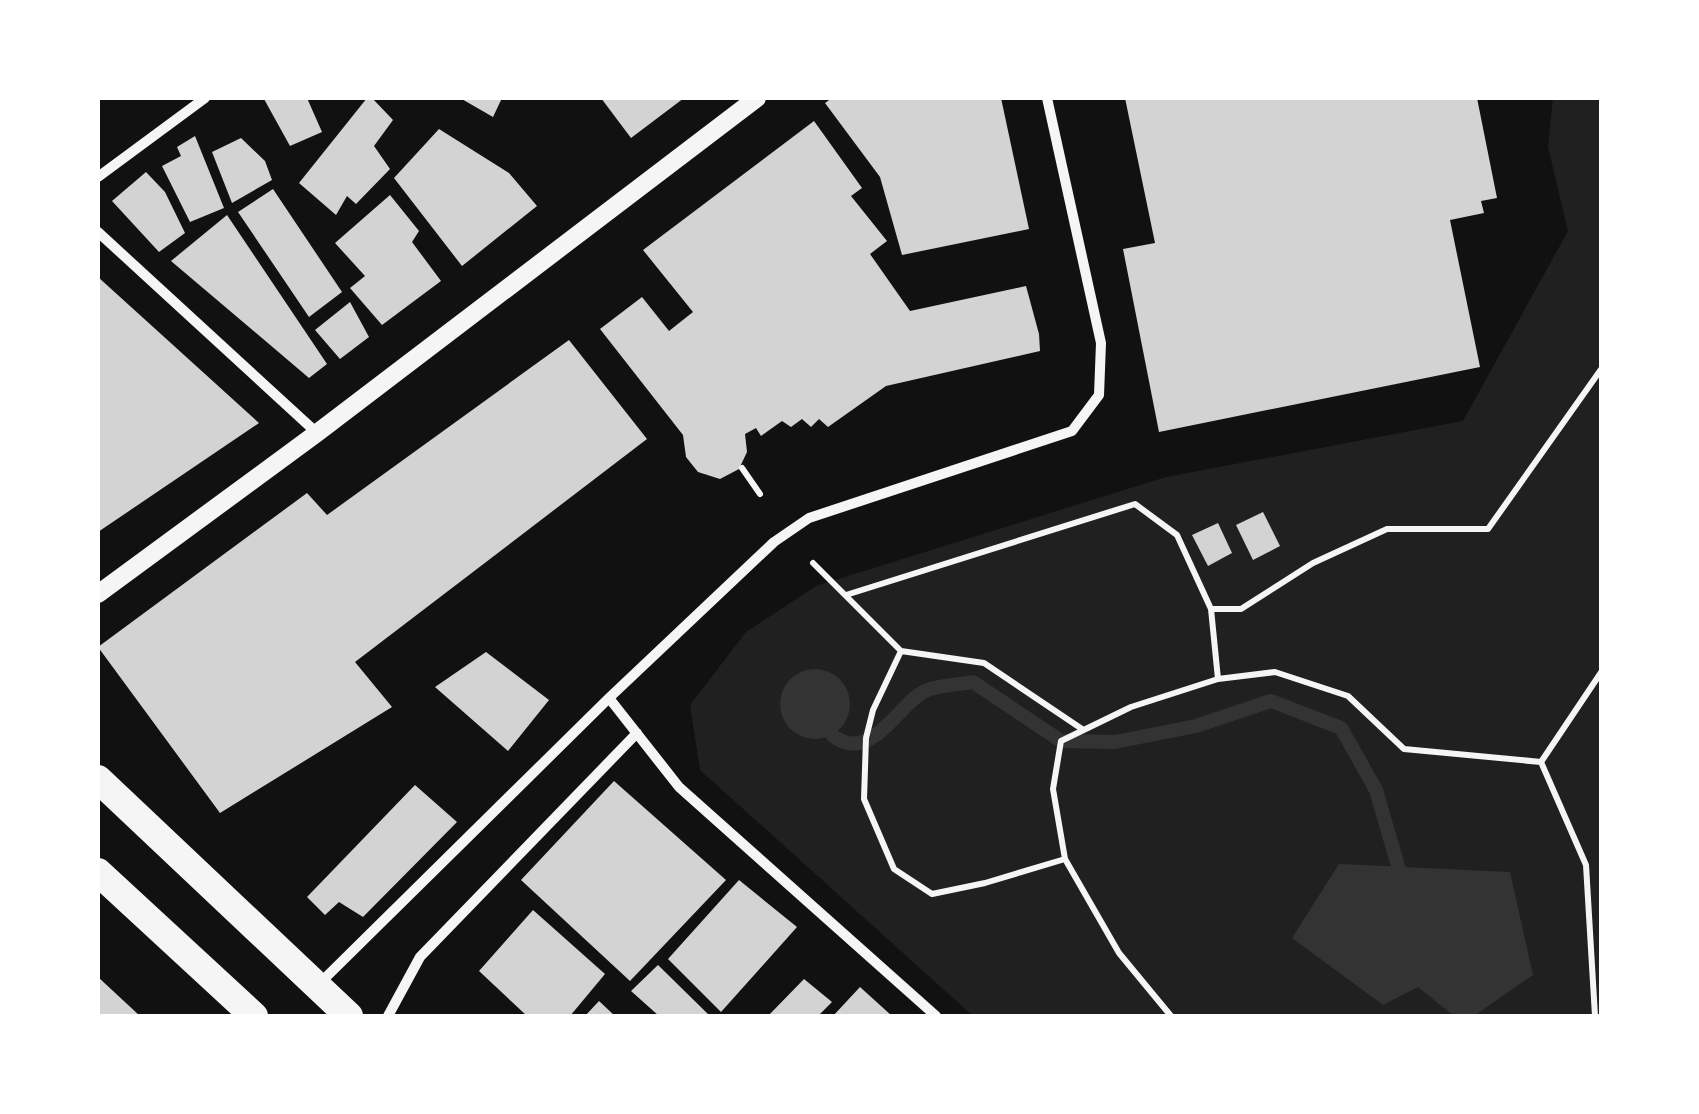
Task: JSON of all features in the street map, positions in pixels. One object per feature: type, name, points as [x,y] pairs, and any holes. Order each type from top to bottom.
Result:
[{"type":"highway","points":[[98,779],[349,1016]]},
{"type":"highway","points":[[98,872],[254,1016]]},
{"type":"street","points":[[98,177],[204,98]]},
{"type":"street","points":[[98,594],[317,433],[756,98]]},
{"type":"street","points":[[317,985],[774,542],[809,518],[1072,431],[1100,395],[1101,343],[1047,98]]},
{"type":"street","points":[[98,232],[317,433]]},
{"type":"street","points":[[610,698],[680,787],[936,1016]]},
{"type":"street","points":[[388,1016],[420,956],[638,733]]},
{"type":"path","points":[[1211,608],[1241,609],[1314,564],[1386,529],[1488,529],[1602,368]]},
{"type":"path","points":[[742,468],[760,494]]},
{"type":"path","points":[[846,595],[1135,504],[1177,535],[1211,608],[1218,678]]},
{"type":"path","points":[[813,564],[901,651],[984,663],[1083,730]]},
{"type":"path","points":[[901,651],[873,710],[866,738],[864,800],[894,869],[932,894],[1065,859]]},
{"type":"path","points":[[1541,762],[1602,671]]},
{"type":"path","points":[[1171,1016],[1119,953],[1065,859],[1053,789],[1061,741],[1130,707],[1218,678],[1275,672],[1348,696],[1404,749],[1541,762]]},
{"type":"path","points":[[1541,762],[1586,865],[1594,1016]]},
{"type":"shaded area","points":[[1553,98],[1601,98],[1601,1016],[973,1016],[700,770],[690,705],[746,632],[816,586],[1166,477],[1463,421],[1568,231],[1548,147]]},
{"type":"shaded area","points":[[815,669],[840,679],[850,704],[840,729],[815,739],[790,729],[780,704],[790,679]]},
{"type":"shaded area","points":[[1339,864],[1510,872],[1533,975],[1474,1016],[1454,1016],[1418,987],[1383,1005],[1292,938]]},
{"type":"building","points":[[307,98],[322,132],[290,146],[264,99]]},
{"type":"building","points":[[367,98],[372,98],[393,120],[374,146],[390,169],[356,204],[347,196],[336,215],[299,183]]},
{"type":"building","points":[[460,98],[502,98],[493,117]]},
{"type":"building","points":[[601,98],[684,98],[631,138]]},
{"type":"building","points":[[832,98],[1001,98],[1029,229],[902,255],[880,177],[825,103]]},
{"type":"building","points":[[1125,98],[1477,98],[1497,198],[1481,201],[1484,213],[1450,220],[1480,367],[1159,432],[1123,249],[1155,243]]},
{"type":"building","points":[[814,121],[862,188],[851,196],[887,241],[870,254],[910,311],[1026,286],[1040,351],[886,386],[828,427],[819,419],[811,427],[802,419],[791,427],[782,421],[761,436],[756,428],[745,434],[747,452],[739,469],[720,479],[698,472],[686,457],[683,435],[600,329],[642,297],[669,331],[693,312],[643,250]]},
{"type":"building","points":[[439,129],[509,173],[537,206],[462,266],[394,178]]},
{"type":"building","points":[[195,136],[224,208],[190,222],[162,166],[181,156],[177,147]]},
{"type":"building","points":[[241,138],[265,161],[272,180],[232,203],[212,152]]},
{"type":"building","points":[[146,172],[165,192],[185,233],[159,252],[112,201]]},
{"type":"building","points":[[273,189],[342,292],[309,317],[238,212]]},
{"type":"building","points":[[390,195],[419,231],[412,242],[441,281],[382,325],[350,288],[365,276],[335,243]]},
{"type":"building","points":[[227,215],[327,364],[309,378],[171,261]]},
{"type":"building","points":[[98,277],[259,423],[98,532]]},
{"type":"building","points":[[350,302],[369,337],[340,359],[315,330]]},
{"type":"building","points":[[569,340],[647,439],[355,662],[392,707],[220,813],[98,647],[307,493],[327,515]]},
{"type":"building","points":[[1263,512],[1280,546],[1253,560],[1236,525]]},
{"type":"building","points":[[1218,523],[1232,553],[1208,566],[1192,535]]},
{"type":"building","points":[[486,652],[549,700],[508,751],[435,687]]},
{"type":"building","points":[[614,781],[726,880],[630,981],[521,880]]},
{"type":"building","points":[[415,785],[457,822],[363,917],[339,902],[325,915],[307,897]]},
{"type":"building","points":[[739,880],[797,927],[721,1012],[668,959]]},
{"type":"building","points":[[533,910],[605,974],[570,1016],[527,1016],[479,971]]},
{"type":"building","points":[[658,965],[710,1016],[659,1016],[631,991]]},
{"type":"building","points":[[98,977],[140,1016],[98,1016]]},
{"type":"building","points":[[804,979],[832,1002],[818,1016],[768,1016]]},
{"type":"building","points":[[860,987],[892,1016],[833,1016]]},
{"type":"building","points":[[599,1001],[615,1016],[585,1016]]},
{"type":"waterway","points":[[832,735],[846,743],[859,743],[883,730],[925,691],[973,682],[1061,741],[1115,742],[1196,726],[1271,701],[1341,728],[1376,790],[1398,866]]}]
